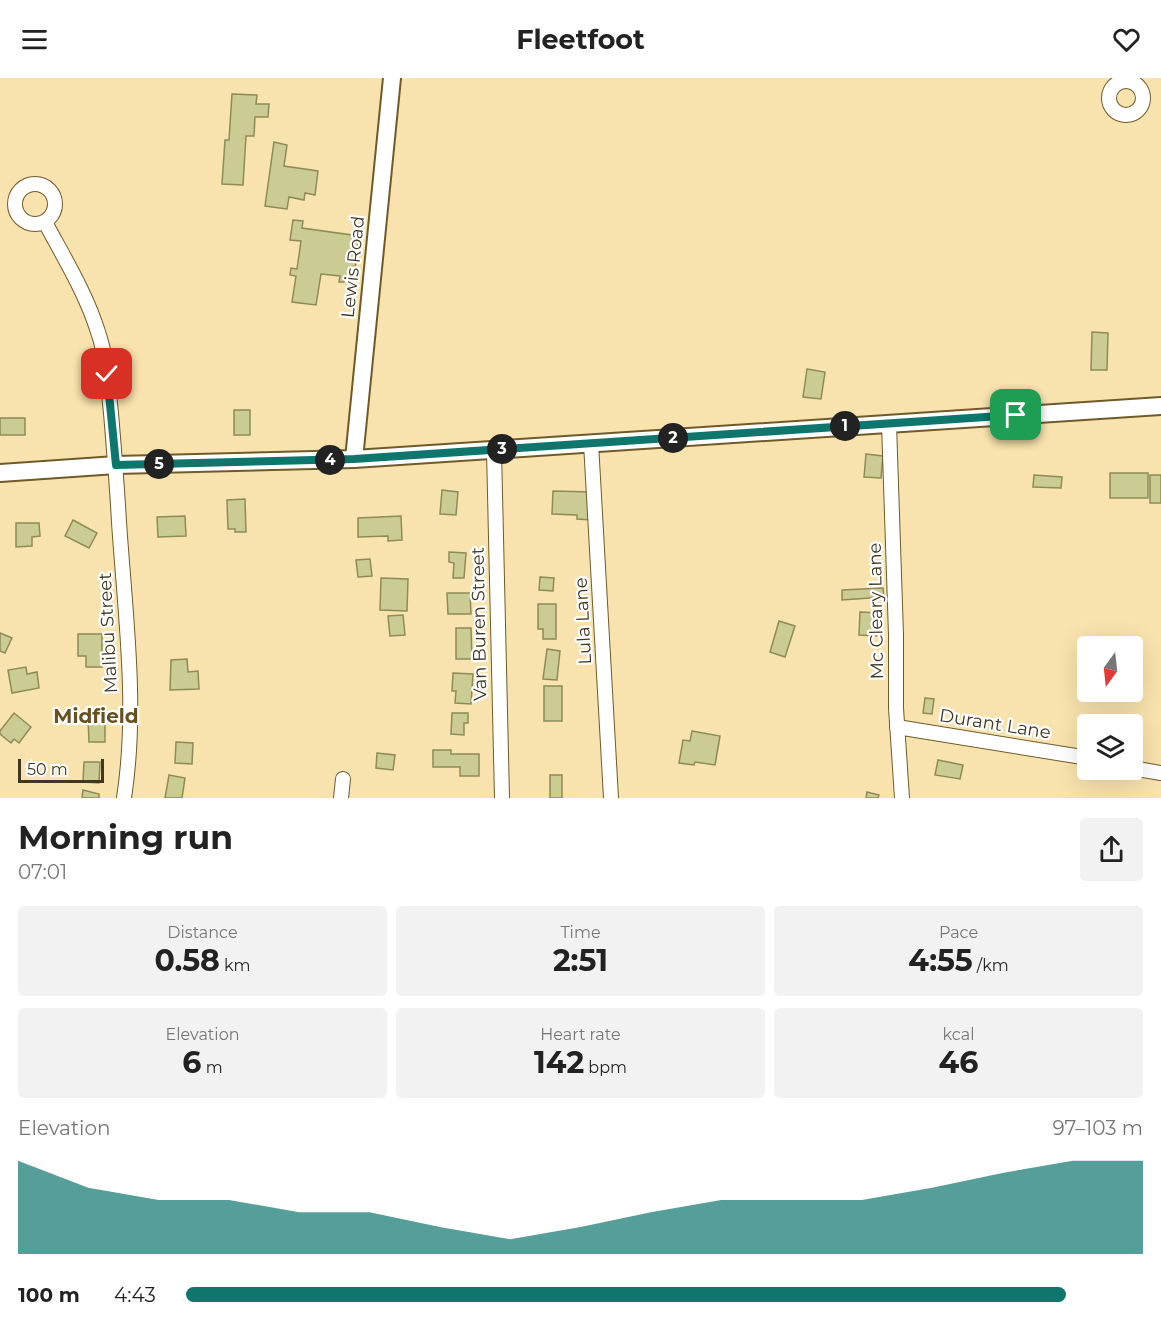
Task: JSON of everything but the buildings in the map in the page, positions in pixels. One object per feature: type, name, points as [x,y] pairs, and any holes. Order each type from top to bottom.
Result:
[{"type":"street","name":"Lewis Road","points":[[354,459],[392,78]]},
{"type":"street","name":"Malibu Street","points":[[45,222],[88,304],[99,333],[107,374],[116,465],[130,722],[128,775],[124,798]]},
{"type":"street","points":[[0,473],[116,465],[354,459],[1161,406]]},
{"type":"street","name":"Mc Cleary Lane","points":[[889,423],[897,726],[902,798]]},
{"type":"street","name":"Lula Lane","points":[[591,443],[611,798]]},
{"type":"street","name":"Van Buren Street","points":[[494,450],[502,798]]},
{"type":"street","name":"Durant Lane","points":[[897,726],[1077,756]]},
{"type":"street","points":[[1143,770],[1161,773]]},
{"type":"street","points":[[341,798],[343,779]]},
{"type":"district","name":"Midfield","points":[[96,716]]},
{"type":"route","points":[[107,374],[116,465],[354,459],[1016,415]]}]
